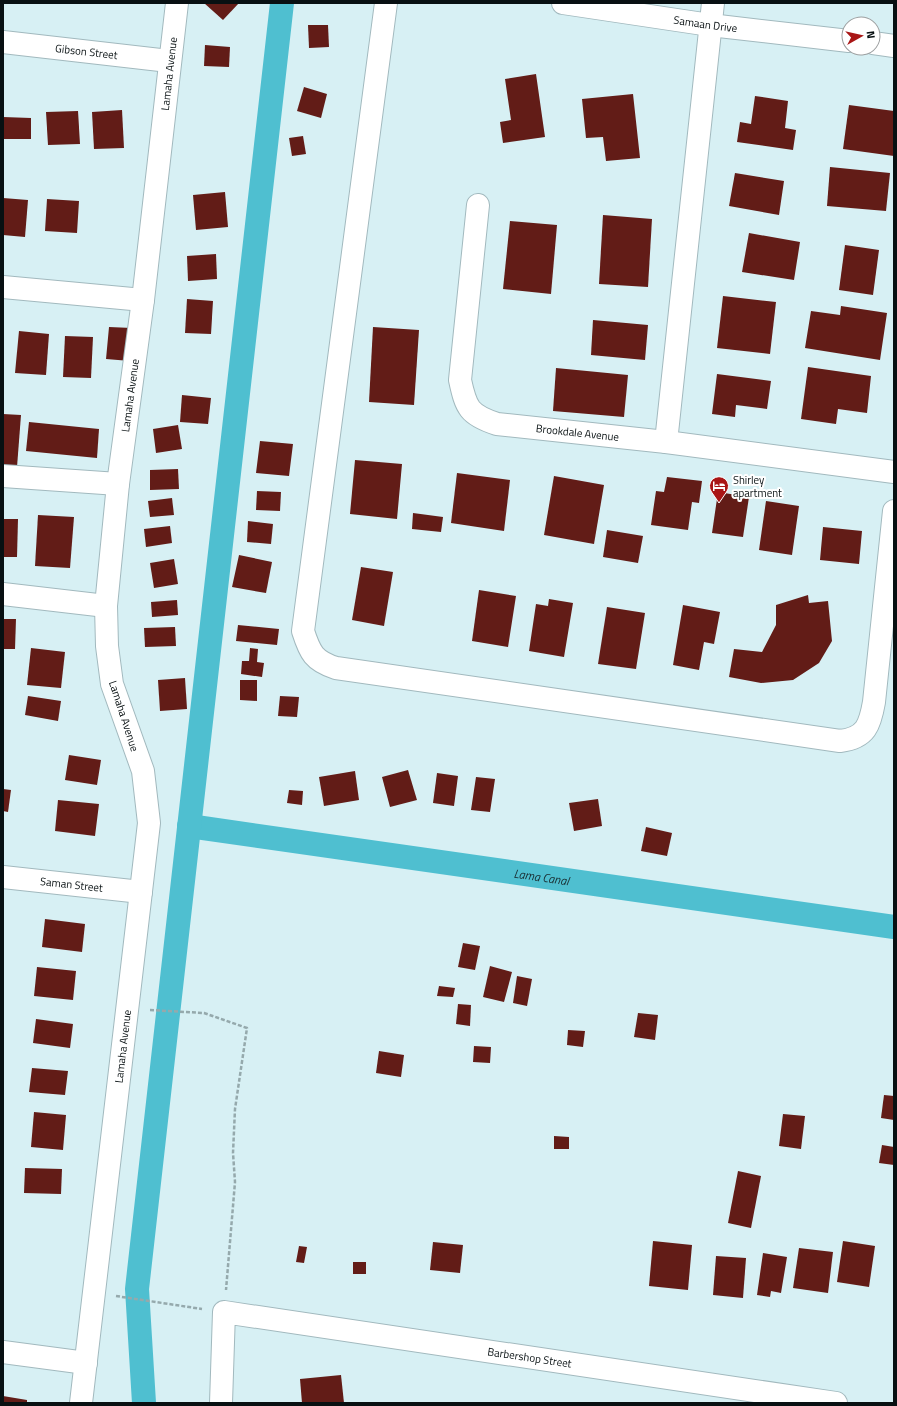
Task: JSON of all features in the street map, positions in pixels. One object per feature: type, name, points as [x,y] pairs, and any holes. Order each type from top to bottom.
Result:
[{"type":"street","name":"Lamaha Avenue","points":[[81,1403],[149,823],[142,771],[112,684],[107,646],[106,606],[118,484],[143,300],[169,61],[177,3]]},
{"type":"street","points":[[386,3],[303,631],[310,652],[324,664],[336,668],[840,741],[850,740],[866,730],[870,721],[874,702],[894,511]]},
{"type":"street","name":"Samaan Drive","points":[[563,3],[710,25],[841,39]]},
{"type":"street","points":[[666,442],[712,3]]},
{"type":"street","name":"Gibson Street","points":[[3,42],[169,61]]},
{"type":"street","points":[[881,44],[894,46]]},
{"type":"street","name":"Brookdale Avenue","points":[[478,205],[460,380],[466,405],[473,414],[486,421],[497,424],[666,442],[894,472]]},
{"type":"street","points":[[3,287],[143,300]]},
{"type":"street","points":[[3,476],[118,484]]},
{"type":"street","points":[[3,594],[106,606]]},
{"type":"street","name":"Saman Street","points":[[3,877],[141,892]]},
{"type":"street","points":[[221,1403],[224,1312]]},
{"type":"street","name":"Barbershop Street","points":[[224,1312],[836,1403]]},
{"type":"street","points":[[3,1352],[86,1363]]},
{"type":"path","points":[[94,1293],[224,1312],[235,1182],[233,1153],[235,1109],[247,1028],[204,1014],[127,1009]]},
{"type":"building","points":[[204,3],[239,3],[223,20]]},
{"type":"building","points":[[308,25],[328,25],[329,47],[309,48]]},
{"type":"building","points":[[205,45],[230,47],[229,67],[204,66]]},
{"type":"building","points":[[536,74],[545,137],[503,143],[500,122],[511,120],[505,79]]},
{"type":"building","points":[[304,87],[327,94],[321,118],[297,111]]},
{"type":"building","points":[[633,94],[640,158],[606,161],[603,137],[586,138],[582,99]]},
{"type":"building","points":[[755,96],[788,101],[785,128],[796,130],[793,150],[737,142],[740,122],[751,124]]},
{"type":"building","points":[[849,105],[894,111],[894,156],[843,149]]},
{"type":"building","points":[[122,110],[124,148],[94,149],[92,112]]},
{"type":"building","points":[[78,111],[80,144],[48,145],[46,112]]},
{"type":"building","points":[[3,117],[31,118],[31,139],[3,139]]},
{"type":"building","points":[[303,136],[306,154],[292,156],[289,138]]},
{"type":"building","points":[[830,167],[890,173],[886,211],[827,206]]},
{"type":"building","points":[[735,173],[784,181],[779,215],[729,206]]},
{"type":"building","points":[[225,192],[228,227],[196,230],[193,195]]},
{"type":"building","points":[[3,198],[28,200],[25,237],[3,235]]},
{"type":"building","points":[[47,199],[79,201],[77,233],[45,231]]},
{"type":"building","points":[[603,215],[652,219],[648,287],[599,284]]},
{"type":"building","points":[[510,221],[557,225],[551,294],[503,289]]},
{"type":"building","points":[[749,233],[800,242],[794,280],[742,272]]},
{"type":"building","points":[[845,245],[879,250],[873,295],[839,290]]},
{"type":"building","points":[[216,254],[217,279],[188,281],[187,256]]},
{"type":"building","points":[[723,296],[776,302],[770,354],[717,348]]},
{"type":"building","points":[[187,299],[213,301],[211,334],[185,333]]},
{"type":"building","points":[[841,306],[887,313],[880,360],[805,348],[811,311],[840,315]]},
{"type":"building","points":[[593,320],[648,325],[645,360],[591,355]]},
{"type":"building","points":[[109,327],[132,328],[130,361],[106,359]]},
{"type":"building","points":[[373,327],[419,330],[414,405],[369,402]]},
{"type":"building","points":[[19,331],[49,334],[46,375],[15,373]]},
{"type":"building","points":[[65,336],[93,337],[91,378],[63,377]]},
{"type":"building","points":[[808,367],[871,376],[867,413],[838,409],[836,424],[801,419]]},
{"type":"building","points":[[556,368],[628,375],[624,417],[553,411]]},
{"type":"building","points":[[717,374],[771,381],[767,409],[736,405],[735,417],[712,414]]},
{"type":"building","points":[[182,395],[211,398],[208,424],[180,422]]},
{"type":"building","points":[[3,414],[21,415],[17,467],[3,466]]},
{"type":"building","points":[[29,422],[99,429],[97,458],[26,451]]},
{"type":"building","points":[[178,425],[182,449],[156,453],[153,429]]},
{"type":"building","points":[[260,441],[293,444],[289,476],[256,473]]},
{"type":"building","points":[[355,460],[402,464],[397,519],[350,514]]},
{"type":"building","points":[[178,469],[179,489],[150,490],[150,470]]},
{"type":"building","points":[[457,473],[510,480],[504,531],[451,523]]},
{"type":"building","points":[[554,476],[604,485],[594,544],[544,535]]},
{"type":"building","points":[[667,477],[702,481],[699,503],[692,502],[688,530],[651,525],[656,491],[664,492]]},
{"type":"building","points":[[257,491],[281,492],[280,511],[256,510]]},
{"type":"building","points":[[718,492],[749,497],[743,537],[712,533]]},
{"type":"building","points":[[172,498],[174,515],[150,517],[148,501]]},
{"type":"building","points":[[766,501],[799,506],[792,555],[759,550]]},
{"type":"building","points":[[413,513],[443,517],[441,532],[412,529]]},
{"type":"building","points":[[38,515],[74,517],[70,568],[35,566]]},
{"type":"building","points":[[3,519],[18,519],[17,557],[3,557]]},
{"type":"building","points":[[248,521],[273,524],[271,544],[247,542]]},
{"type":"building","points":[[170,526],[172,543],[146,547],[144,529]]},
{"type":"building","points":[[823,527],[862,531],[859,564],[820,560]]},
{"type":"building","points":[[607,530],[643,536],[638,563],[603,557]]},
{"type":"building","points":[[239,555],[272,562],[266,593],[232,587]]},
{"type":"building","points":[[174,559],[178,584],[154,588],[150,563]]},
{"type":"building","points":[[361,567],[393,572],[384,626],[352,620]]},
{"type":"building","points":[[479,590],[516,596],[508,647],[472,641]]},
{"type":"building","points":[[808,595],[809,603],[828,601],[832,641],[819,663],[793,680],[761,683],[729,677],[734,649],[762,652],[776,625],[776,605]]},
{"type":"building","points":[[549,599],[573,603],[564,657],[529,651],[536,604],[548,606]]},
{"type":"building","points":[[177,600],[178,615],[152,617],[151,602]]},
{"type":"building","points":[[683,605],[720,612],[714,644],[704,642],[699,670],[673,665]]},
{"type":"building","points":[[607,607],[645,613],[636,669],[598,664]]},
{"type":"building","points":[[3,619],[16,619],[15,649],[3,649]]},
{"type":"building","points":[[238,625],[279,629],[277,645],[236,641]]},
{"type":"building","points":[[175,627],[176,646],[145,647],[144,628]]},
{"type":"building","points":[[31,648],[65,652],[61,688],[27,685]]},
{"type":"building","points":[[250,648],[258,649],[257,662],[264,663],[262,677],[241,674],[242,661],[249,661]]},
{"type":"building","points":[[185,678],[187,709],[160,711],[158,680]]},
{"type":"building","points":[[240,680],[257,680],[257,701],[240,700]]},
{"type":"building","points":[[28,696],[61,701],[58,721],[25,715]]},
{"type":"building","points":[[280,696],[299,697],[297,717],[278,716]]},
{"type":"building","points":[[69,755],[101,760],[97,785],[65,780]]},
{"type":"building","points":[[408,770],[417,800],[390,807],[382,777]]},
{"type":"building","points":[[355,771],[359,800],[324,806],[319,777]]},
{"type":"building","points":[[437,773],[458,776],[454,806],[433,803]]},
{"type":"building","points":[[476,777],[495,779],[490,812],[471,810]]},
{"type":"building","points":[[3,789],[11,790],[8,812],[3,811]]},
{"type":"building","points":[[289,790],[303,791],[302,805],[287,803]]},
{"type":"building","points":[[598,799],[602,826],[574,831],[569,803]]},
{"type":"building","points":[[58,800],[99,804],[95,836],[55,831]]},
{"type":"building","points":[[646,827],[672,833],[667,856],[641,851]]},
{"type":"building","points":[[45,919],[85,924],[82,952],[42,947]]},
{"type":"building","points":[[463,943],[480,946],[475,970],[458,967]]},
{"type":"building","points":[[490,966],[512,972],[504,1002],[483,997]]},
{"type":"building","points":[[37,967],[76,971],[73,1000],[34,996]]},
{"type":"building","points":[[517,976],[532,979],[527,1006],[513,1003]]},
{"type":"building","points":[[439,986],[455,988],[453,997],[437,996]]},
{"type":"building","points":[[458,1004],[471,1005],[470,1026],[456,1024]]},
{"type":"building","points":[[638,1013],[658,1015],[655,1040],[634,1037]]},
{"type":"building","points":[[36,1019],[73,1024],[70,1048],[33,1043]]},
{"type":"building","points":[[568,1030],[585,1031],[583,1047],[567,1045]]},
{"type":"building","points":[[474,1046],[491,1047],[490,1063],[473,1062]]},
{"type":"building","points":[[379,1051],[404,1055],[401,1077],[376,1073]]},
{"type":"building","points":[[32,1068],[68,1071],[65,1095],[29,1092]]},
{"type":"building","points":[[884,1095],[894,1096],[894,1120],[881,1118]]},
{"type":"building","points":[[34,1112],[66,1115],[63,1150],[31,1147]]},
{"type":"building","points":[[783,1114],[805,1116],[801,1149],[779,1146]]},
{"type":"building","points":[[554,1136],[569,1137],[569,1149],[554,1149]]},
{"type":"building","points":[[882,1145],[894,1147],[894,1165],[879,1163]]},
{"type":"building","points":[[25,1168],[62,1169],[61,1194],[24,1193]]},
{"type":"building","points":[[738,1171],[761,1176],[751,1228],[728,1223]]},
{"type":"building","points":[[653,1241],[692,1245],[688,1290],[649,1286]]},
{"type":"building","points":[[843,1241],[875,1246],[869,1287],[837,1282]]},
{"type":"building","points":[[433,1242],[463,1245],[460,1273],[430,1270]]},
{"type":"building","points":[[299,1246],[307,1247],[304,1263],[296,1262]]},
{"type":"building","points":[[799,1248],[833,1252],[828,1293],[793,1288]]},
{"type":"building","points":[[763,1253],[787,1257],[781,1293],[771,1291],[770,1297],[757,1295]]},
{"type":"building","points":[[716,1256],[746,1258],[743,1298],[713,1295]]},
{"type":"building","points":[[353,1262],[366,1262],[366,1274],[353,1274]]},
{"type":"building","points":[[341,1375],[344,1403],[302,1403],[300,1379]]},
{"type":"building","points":[[3,1396],[27,1400],[27,1403],[3,1403]]},
{"type":"waterway","points":[[144,1403],[137,1289],[282,3]]},
{"type":"waterway","name":"Lama Canal","points":[[189,826],[894,927]]},
{"type":"place","name":"Shirley apartment","points":[[719,503]]}]
